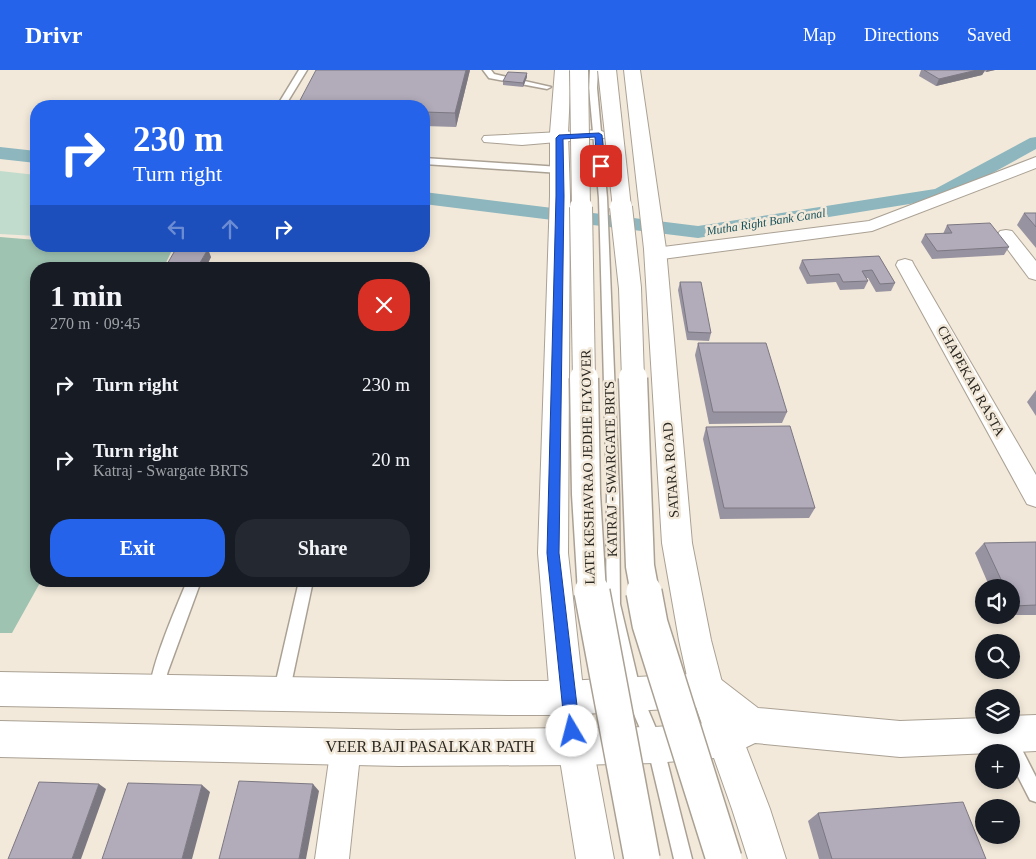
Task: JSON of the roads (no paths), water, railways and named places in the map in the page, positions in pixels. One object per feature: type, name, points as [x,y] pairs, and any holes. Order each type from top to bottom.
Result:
[{"type":"main road","points":[[563,70],[559,135],[560,243],[553,553],[567,698],[595,859]]},
{"type":"main road","name":"LATE KESHAVRAO JEDHE FLYOVER","points":[[579,70],[586,494],[592,599],[642,859]]},
{"type":"main road","points":[[606,70],[630,288],[640,566],[650,624],[724,859]]},
{"type":"main road","name":"SATARA ROAD","points":[[632,70],[655,252],[677,543],[695,640],[707,690]]},
{"type":"main road","points":[[546,78],[559,135]]},
{"type":"main road","points":[[0,689],[411,698],[567,698],[707,690],[739,732],[767,859]]},
{"type":"main road","name":"VEER BAJI PASALKAR PATH","points":[[0,739],[346,746],[575,747],[655,746],[739,732],[900,739],[1000,734]]},
{"type":"street","points":[[490,140],[522,140],[559,135],[599,135]]},
{"type":"street","points":[[655,252],[872,226],[1036,162]]},
{"type":"street","points":[[1006,235],[1036,274]]},
{"type":"street","name":"CHAPEKAR RASTA","points":[[905,265],[1036,497]]},
{"type":"street","points":[[332,859],[346,746]]},
{"type":"lane","points":[[285,100],[303,70]]},
{"type":"lane","points":[[487,70],[492,76],[546,78]]},
{"type":"lane","name":"KATRAJ - SWARGATE BRTS","points":[[594,70],[593,88],[599,135],[603,198],[613,495],[613,604],[633,693],[655,746],[683,859]]},
{"type":"lane","points":[[430,161],[560,170]]},
{"type":"lane","points":[[155,693],[160,671],[192,587]]},
{"type":"lane","points":[[281,695],[305,587]]},
{"type":"lane","points":[[1020,733],[1036,794]]},
{"type":"waterway","name":"Mutha Right Bank Canal","points":[[430,199],[698,232],[940,194],[1036,142]]},
{"type":"waterway","name":"Mutha Right Bank Canal","points":[[0,153],[30,156]]}]
